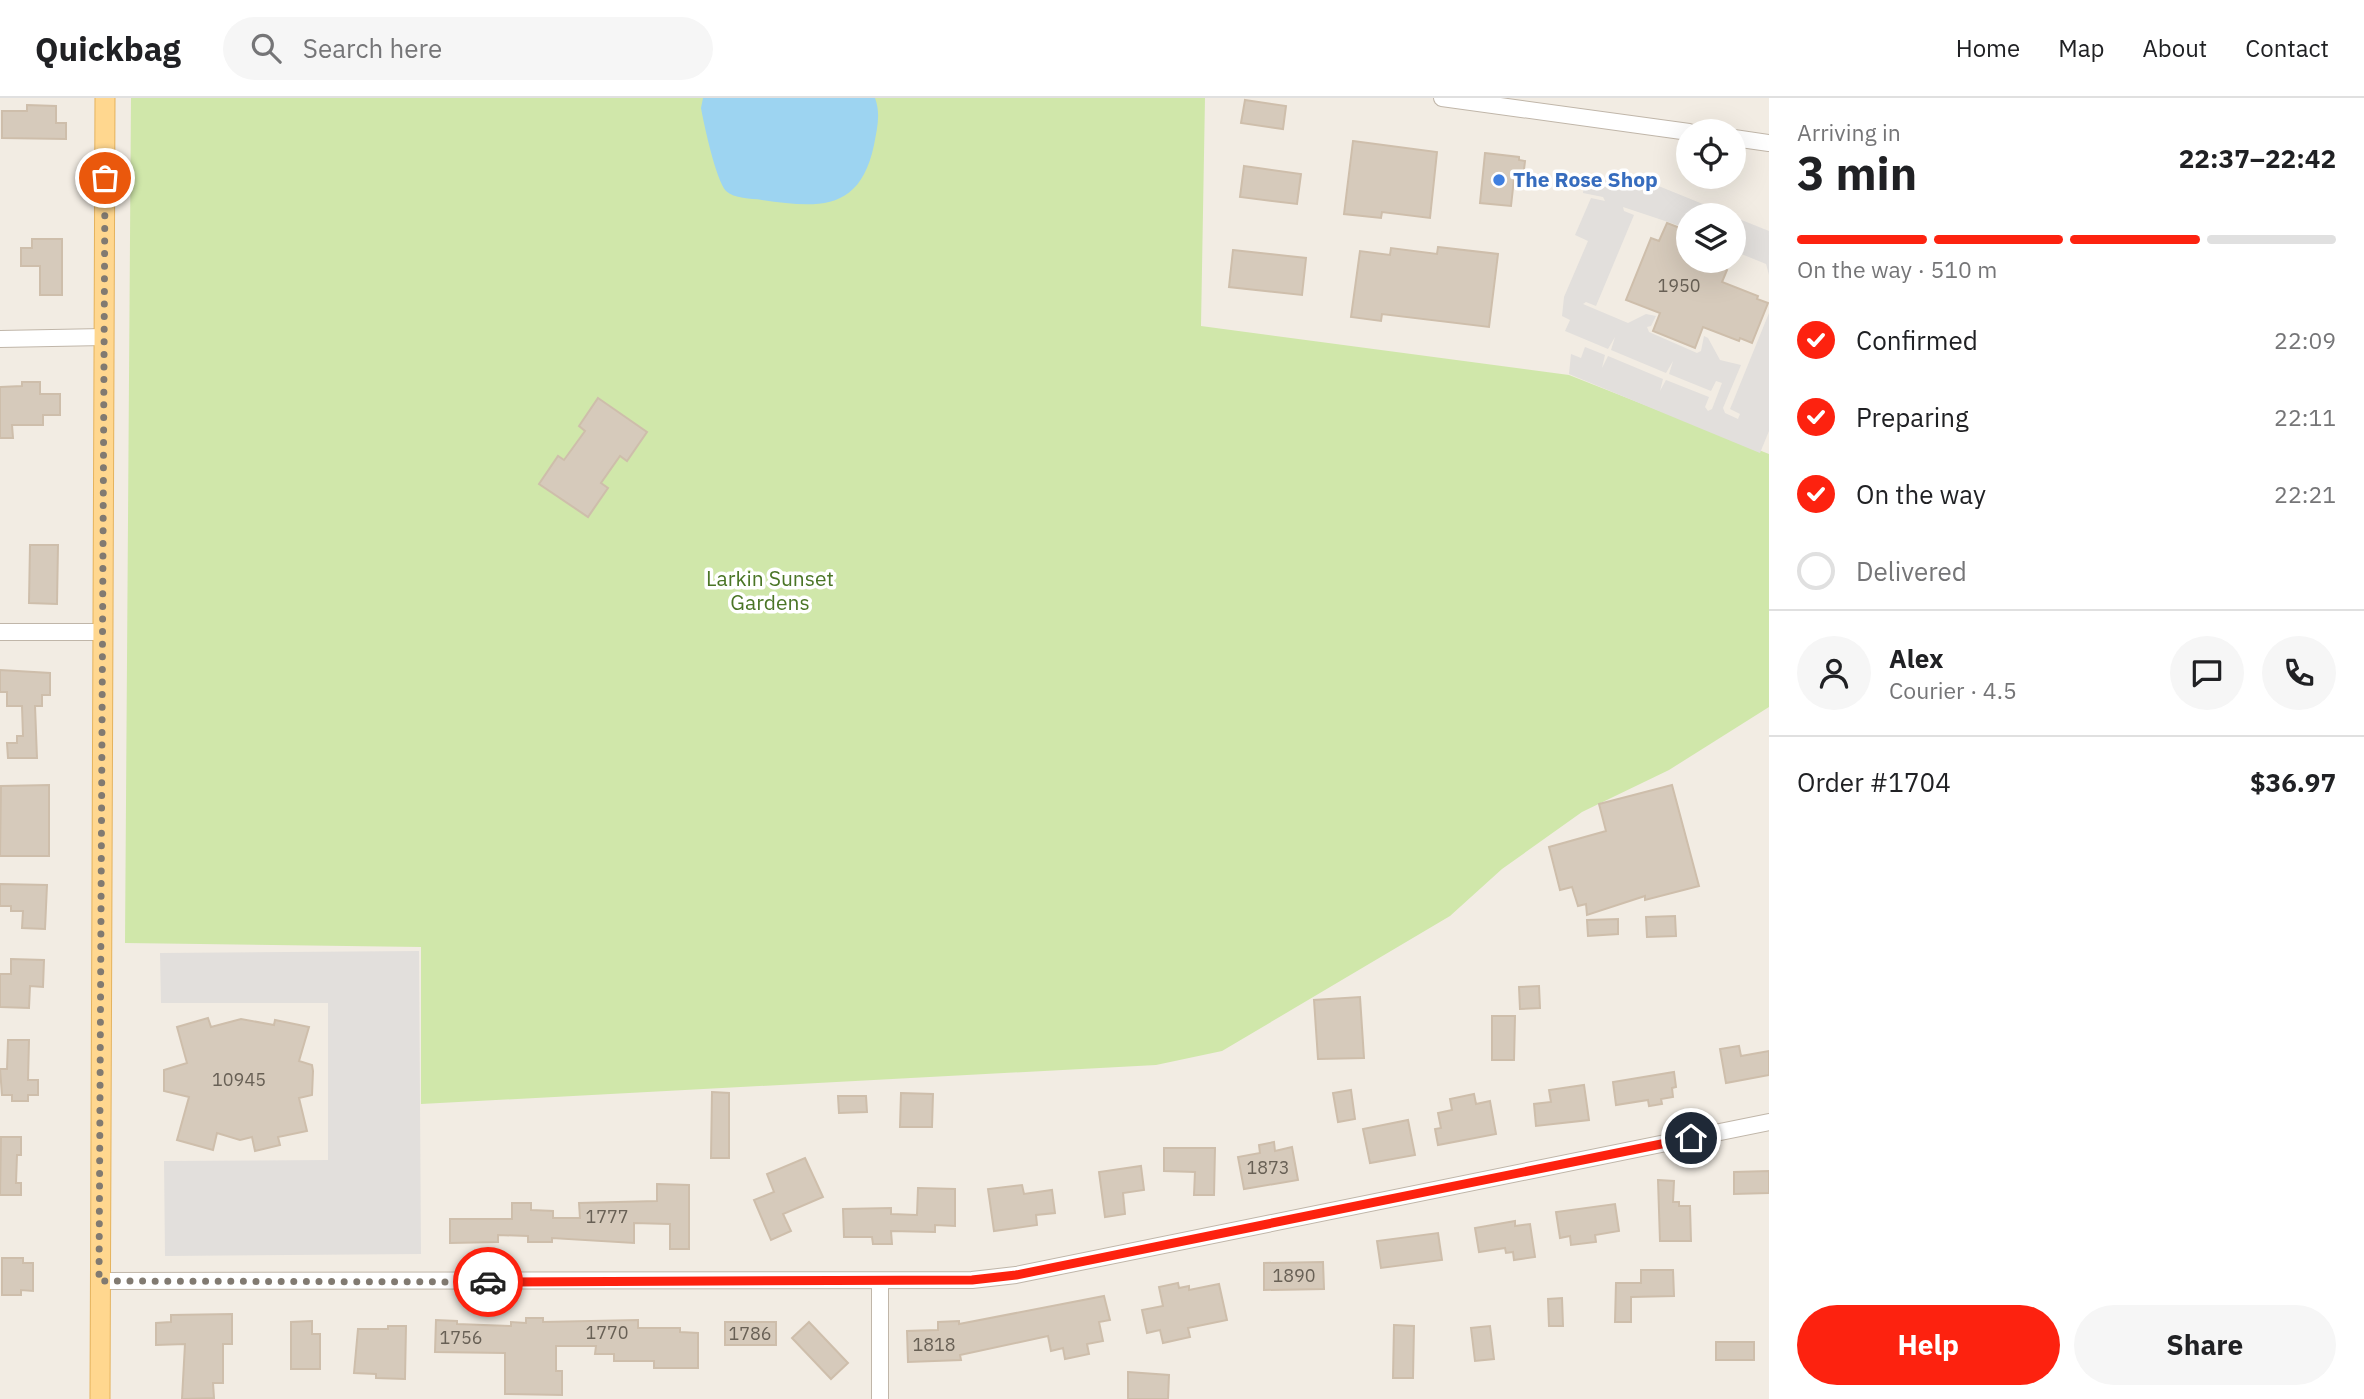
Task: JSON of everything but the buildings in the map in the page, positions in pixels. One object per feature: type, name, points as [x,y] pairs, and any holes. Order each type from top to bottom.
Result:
[{"type":"main road","points":[[100,1399],[105,98]]},
{"type":"street","points":[[1442,98],[1676,130]]},
{"type":"street","points":[[1746,140],[1769,144]]},
{"type":"street","points":[[0,339],[104,337]]},
{"type":"street","points":[[0,632],[102,632]]},
{"type":"street","points":[[99,1281],[935,1283],[1016,1275],[1769,1122]]},
{"type":"street","points":[[880,1282],[880,1399]]},
{"type":"green space","name":"Larkin Sunset Gardens","points":[[131,98],[1205,98],[1201,326],[1569,375],[1769,454],[1769,707],[1669,770],[1582,812],[1502,869],[1450,916],[1222,1051],[1156,1065],[421,1104],[421,947],[125,943]]},
{"type":"shaded area","points":[[1624,172],[1700,203],[1676,203],[1676,225],[1623,207],[1624,211],[1634,215],[1596,306],[1586,302],[1583,304],[1628,323],[1646,314],[1656,316],[1651,326],[1647,327],[1649,332],[1697,353],[1701,351],[1704,336],[1708,338],[1720,360],[1741,365],[1723,408],[1725,413],[1738,419],[1740,414],[1730,409],[1769,313],[1769,431],[1760,453],[1569,374],[1571,354],[1581,358],[1585,347],[1605,355],[1602,368],[1608,356],[1663,379],[1660,391],[1666,380],[1709,397],[1705,407],[1708,411],[1712,409],[1722,383],[1716,381],[1711,391],[1669,374],[1673,361],[1666,373],[1611,350],[1615,337],[1608,349],[1565,331],[1570,320],[1562,316],[1564,297],[1588,241],[1575,235],[1591,198],[1605,201],[1603,197],[1583,193],[1585,175],[1618,183]]},
{"type":"shaded area","points":[[1746,222],[1769,231],[1769,275],[1766,264],[1746,256]]},
{"type":"shaded area","points":[[419,951],[421,1254],[165,1256],[164,1161],[328,1160],[328,1003],[161,1003],[160,953]]},
{"type":"water","points":[[703,98],[875,98],[878,122],[867,167],[858,183],[847,194],[834,201],[801,204],[733,196],[722,185],[714,164],[701,108]]},
{"type":"way so far","points":[[105,178],[99,1281],[488,1282]]},
{"type":"place","name":"The Rose Shop","points":[[1499,180]]},
{"type":"route","points":[[488,1282],[935,1283],[1016,1275],[1691,1138]]}]
